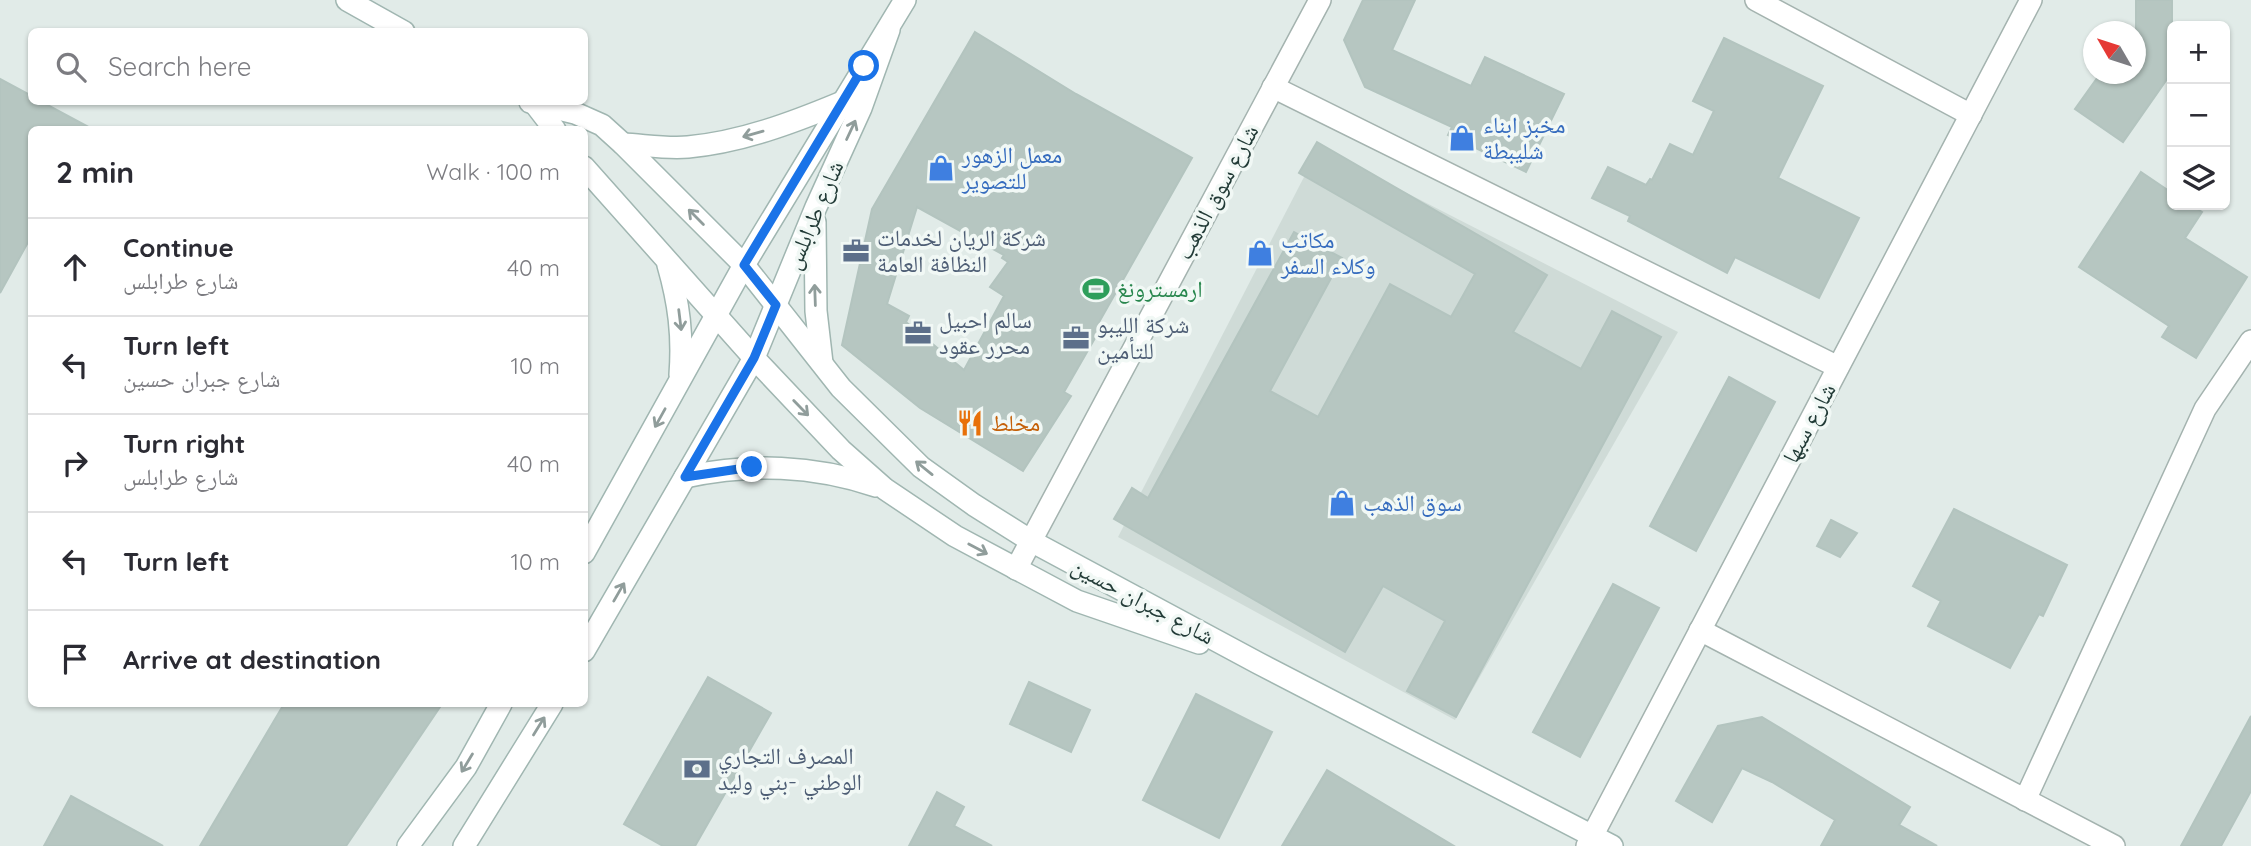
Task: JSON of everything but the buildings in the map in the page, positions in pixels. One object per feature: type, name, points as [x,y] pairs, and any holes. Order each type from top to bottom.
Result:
[{"type":"main road","points":[[347,0],[397,28]]},
{"type":"main road","name":"شارع طرابلس","points":[[588,546],[744,265],[905,0]]},
{"type":"main road","name":"شارع سوق الذهب","points":[[1016,569],[1320,0]]},
{"type":"main road","points":[[1756,0],[1971,115]]},
{"type":"main road","name":"شارع سبها","points":[[1590,841],[2031,0]]},
{"type":"main road","name":"شارع طرابلس","points":[[588,644],[754,358],[816,207],[861,108],[889,30]]},
{"type":"main road","points":[[1273,87],[1838,367]]},
{"type":"main road","points":[[623,144],[687,147],[739,138],[791,123],[841,103]]},
{"type":"main road","points":[[534,105],[552,126]]},
{"type":"main road","name":"شارع جبران حسين","points":[[539,105],[593,121],[623,144],[744,265],[841,388],[920,467],[1031,541],[1590,841],[1612,846]]},
{"type":"main road","points":[[588,172],[754,358],[841,450],[885,489],[955,536],[1077,601],[1258,663]]},
{"type":"main road","points":[[816,207],[814,259],[822,363]]},
{"type":"main road","points":[[666,260],[678,300],[683,341],[680,382]]},
{"type":"main road","points":[[2025,800],[2205,409],[2251,341]]},
{"type":"main road","points":[[685,477],[730,469],[786,467],[820,471],[885,489]]},
{"type":"main road","points":[[1700,630],[2114,846]]},
{"type":"main road","points":[[408,846],[466,767],[499,707]]},
{"type":"main road","points":[[464,846],[550,707]]},
{"type":"shaded area","points":[[1319,148],[1678,332],[1455,720],[1118,537]]},
{"type":"place","name":"مخبز ابناء شليبطة","points":[[1462,138]]},
{"type":"place","name":"معمل الزهور للتصوير","points":[[941,168]]},
{"type":"place","name":"شركة الريان لخدمات النظافة العامة","points":[[856,251]]},
{"type":"place","name":"مكاتب وكلاء السفر","points":[[1260,253]]},
{"type":"place","name":"ارمسترونغ","points":[[1096,289]]},
{"type":"place","name":"سالم احبيل محرر عقود","points":[[918,333]]},
{"type":"place","name":"شركة الليبو للتأمين","points":[[1076,338]]},
{"type":"place","name":"مخلط","points":[[970,423]]},
{"type":"place","name":"سوق الذهب","points":[[1342,503]]},
{"type":"place","name":"المصرف التجاري الوطني -بني وليد","points":[[697,769]]},
{"type":"route","points":[[752,467],[685,477],[754,358],[776,305],[744,265],[864,66]]}]
